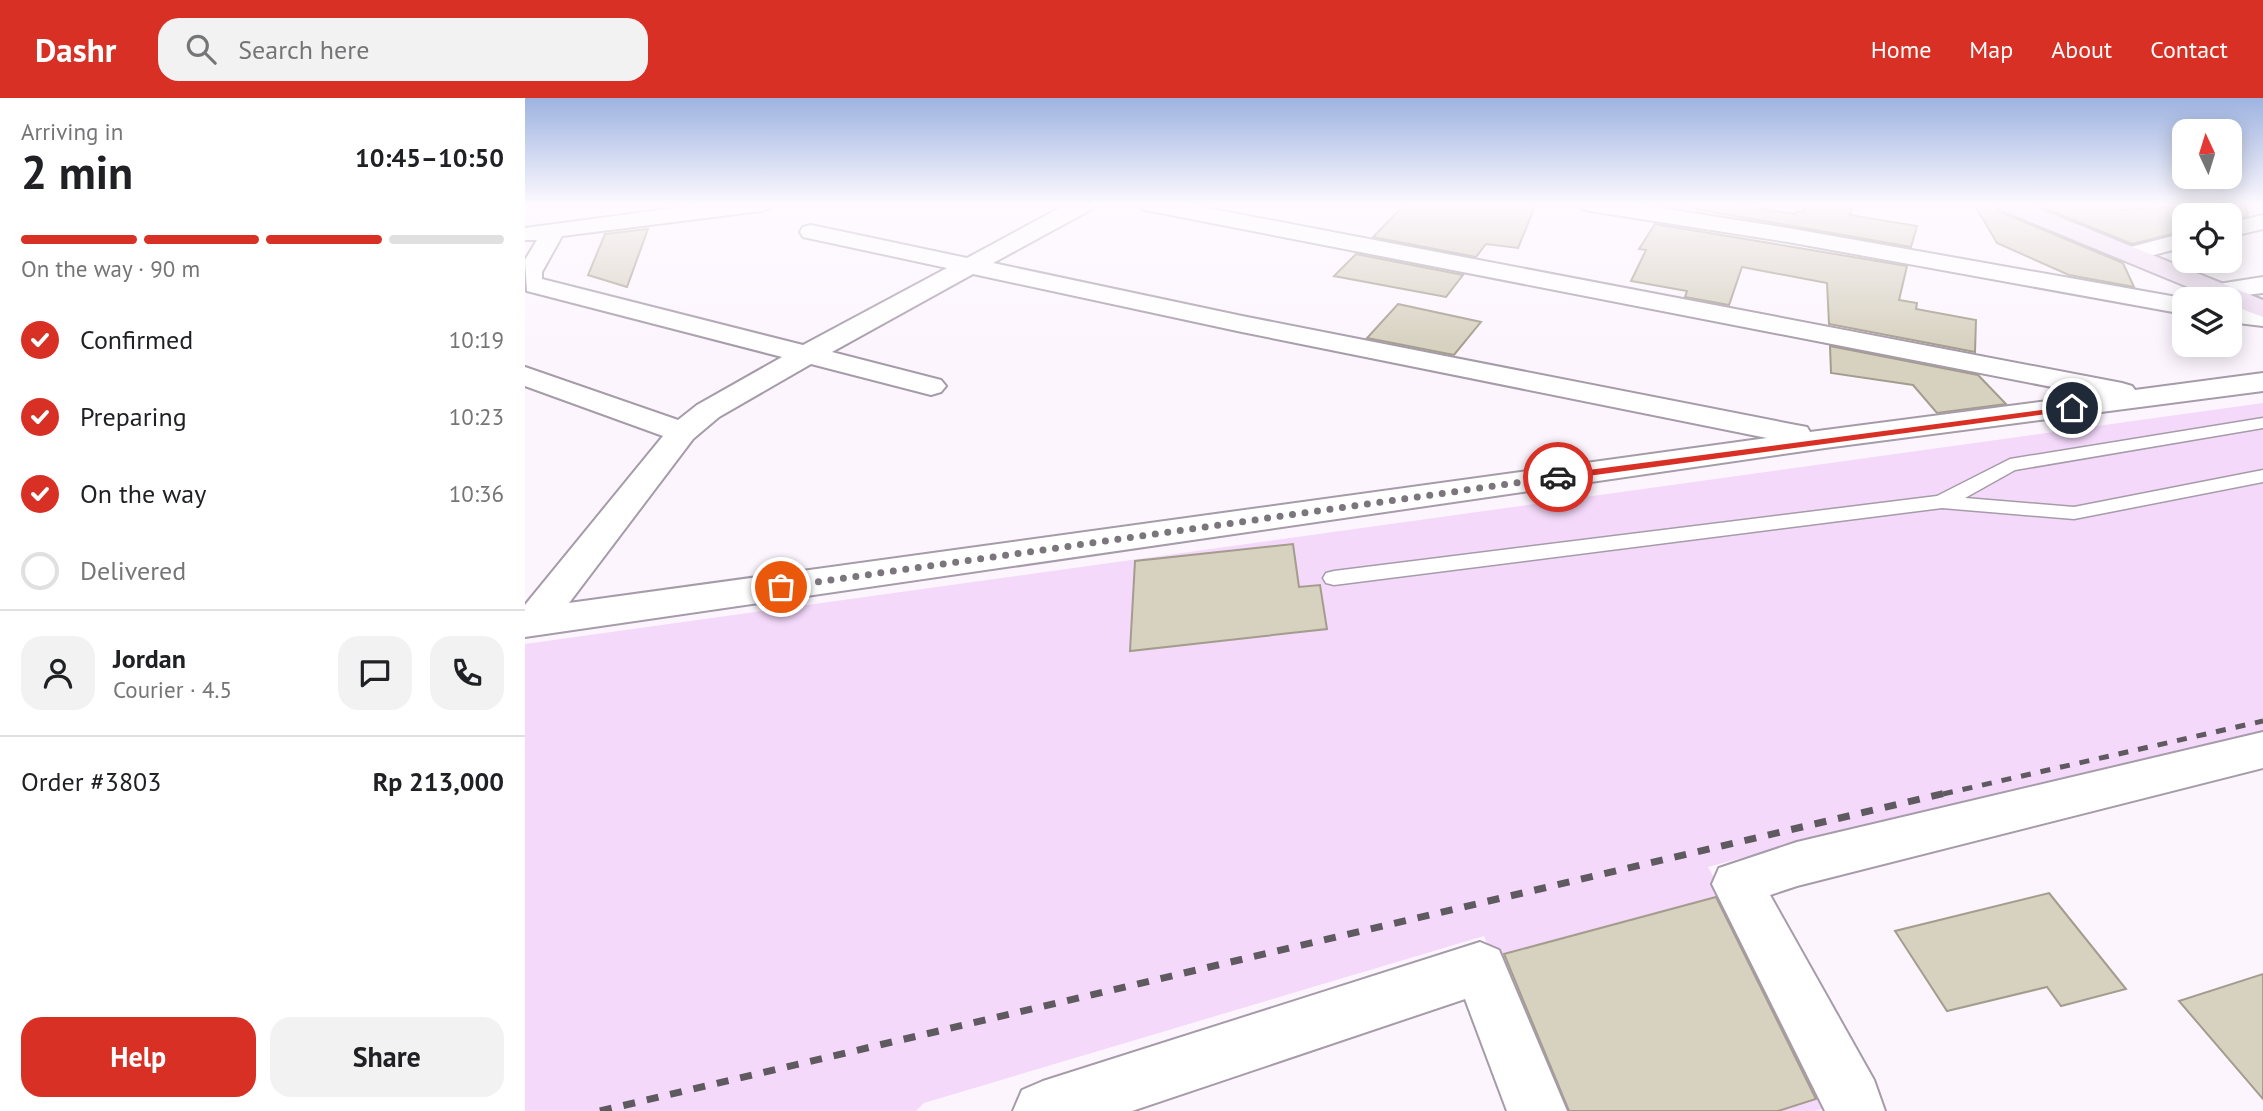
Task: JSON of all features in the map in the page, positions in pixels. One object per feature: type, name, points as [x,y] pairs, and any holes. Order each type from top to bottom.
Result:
[{"type":"main road","points":[[2124,251],[2196,287]]},
{"type":"main road","points":[[2242,305],[2263,309]]},
{"type":"street","points":[[542,251],[530,272],[533,290],[931,386]]},
{"type":"street","points":[[902,251],[1242,324],[1825,439]]},
{"type":"street","points":[[530,622],[682,432],[708,411],[998,251]]},
{"type":"street","points":[[1395,251],[2155,398]]},
{"type":"street","points":[[1879,251],[2172,304]]},
{"type":"street","points":[[2131,254],[2141,251]]},
{"type":"street","points":[[2242,294],[2263,285]]},
{"type":"street","points":[[2242,309],[2263,318]]},
{"type":"street","points":[[525,376],[682,432]]},
{"type":"street","points":[[530,622],[1825,439],[2263,382]]},
{"type":"street","points":[[1855,1111],[1853,1101],[1737,884],[1797,864],[2263,750]]},
{"type":"street","points":[[1043,1111],[1480,968],[1537,1111]]},
{"type":"lane","points":[[1942,502],[2010,465],[2263,423]]},
{"type":"lane","points":[[1334,578],[1942,502],[2074,513],[2263,476]]},
{"type":"shaded area","points":[[2263,403],[2263,733],[1819,837],[1708,867],[1841,1103],[1815,1111],[1555,1111],[1484,936],[924,1103],[916,1111],[525,1111],[525,644]]},
{"type":"building","points":[[598,251],[640,251],[627,287],[588,275]]},
{"type":"building","points":[[1447,251],[1480,251],[1476,257]]},
{"type":"building","points":[[1645,251],[1819,251],[1907,266],[1899,300],[1917,303],[1916,309],[1976,320],[1975,352],[1829,324],[1827,283],[1742,267],[1729,305],[1685,297],[1687,291],[1631,281]]},
{"type":"building","points":[[2016,251],[2095,251],[2123,263],[2134,287],[2069,275]]},
{"type":"building","points":[[1356,254],[1463,275],[1446,297],[1334,276]]},
{"type":"building","points":[[1398,304],[1481,322],[1454,355],[1367,338]]},
{"type":"building","points":[[1830,346],[1978,375],[2006,404],[1937,413],[1913,385],[1831,373]]},
{"type":"building","points":[[1293,544],[1299,587],[1320,585],[1327,629],[1130,651],[1135,561]]},
{"type":"building","points":[[2049,893],[2126,989],[2061,1006],[2047,987],[1947,1011],[1895,931]]},
{"type":"building","points":[[1716,897],[1816,1099],[1778,1111],[1569,1111],[1504,954]]},
{"type":"building","points":[[2263,974],[2263,1099],[2179,1001]]},
{"type":"railway","points":[[1943,794],[2263,721]]},
{"type":"railway","points":[[600,1111],[1950,792]]},
{"type":"way so far","points":[[781,587],[1558,477]]},
{"type":"route","points":[[1558,477],[1825,439],[2072,408]]}]
